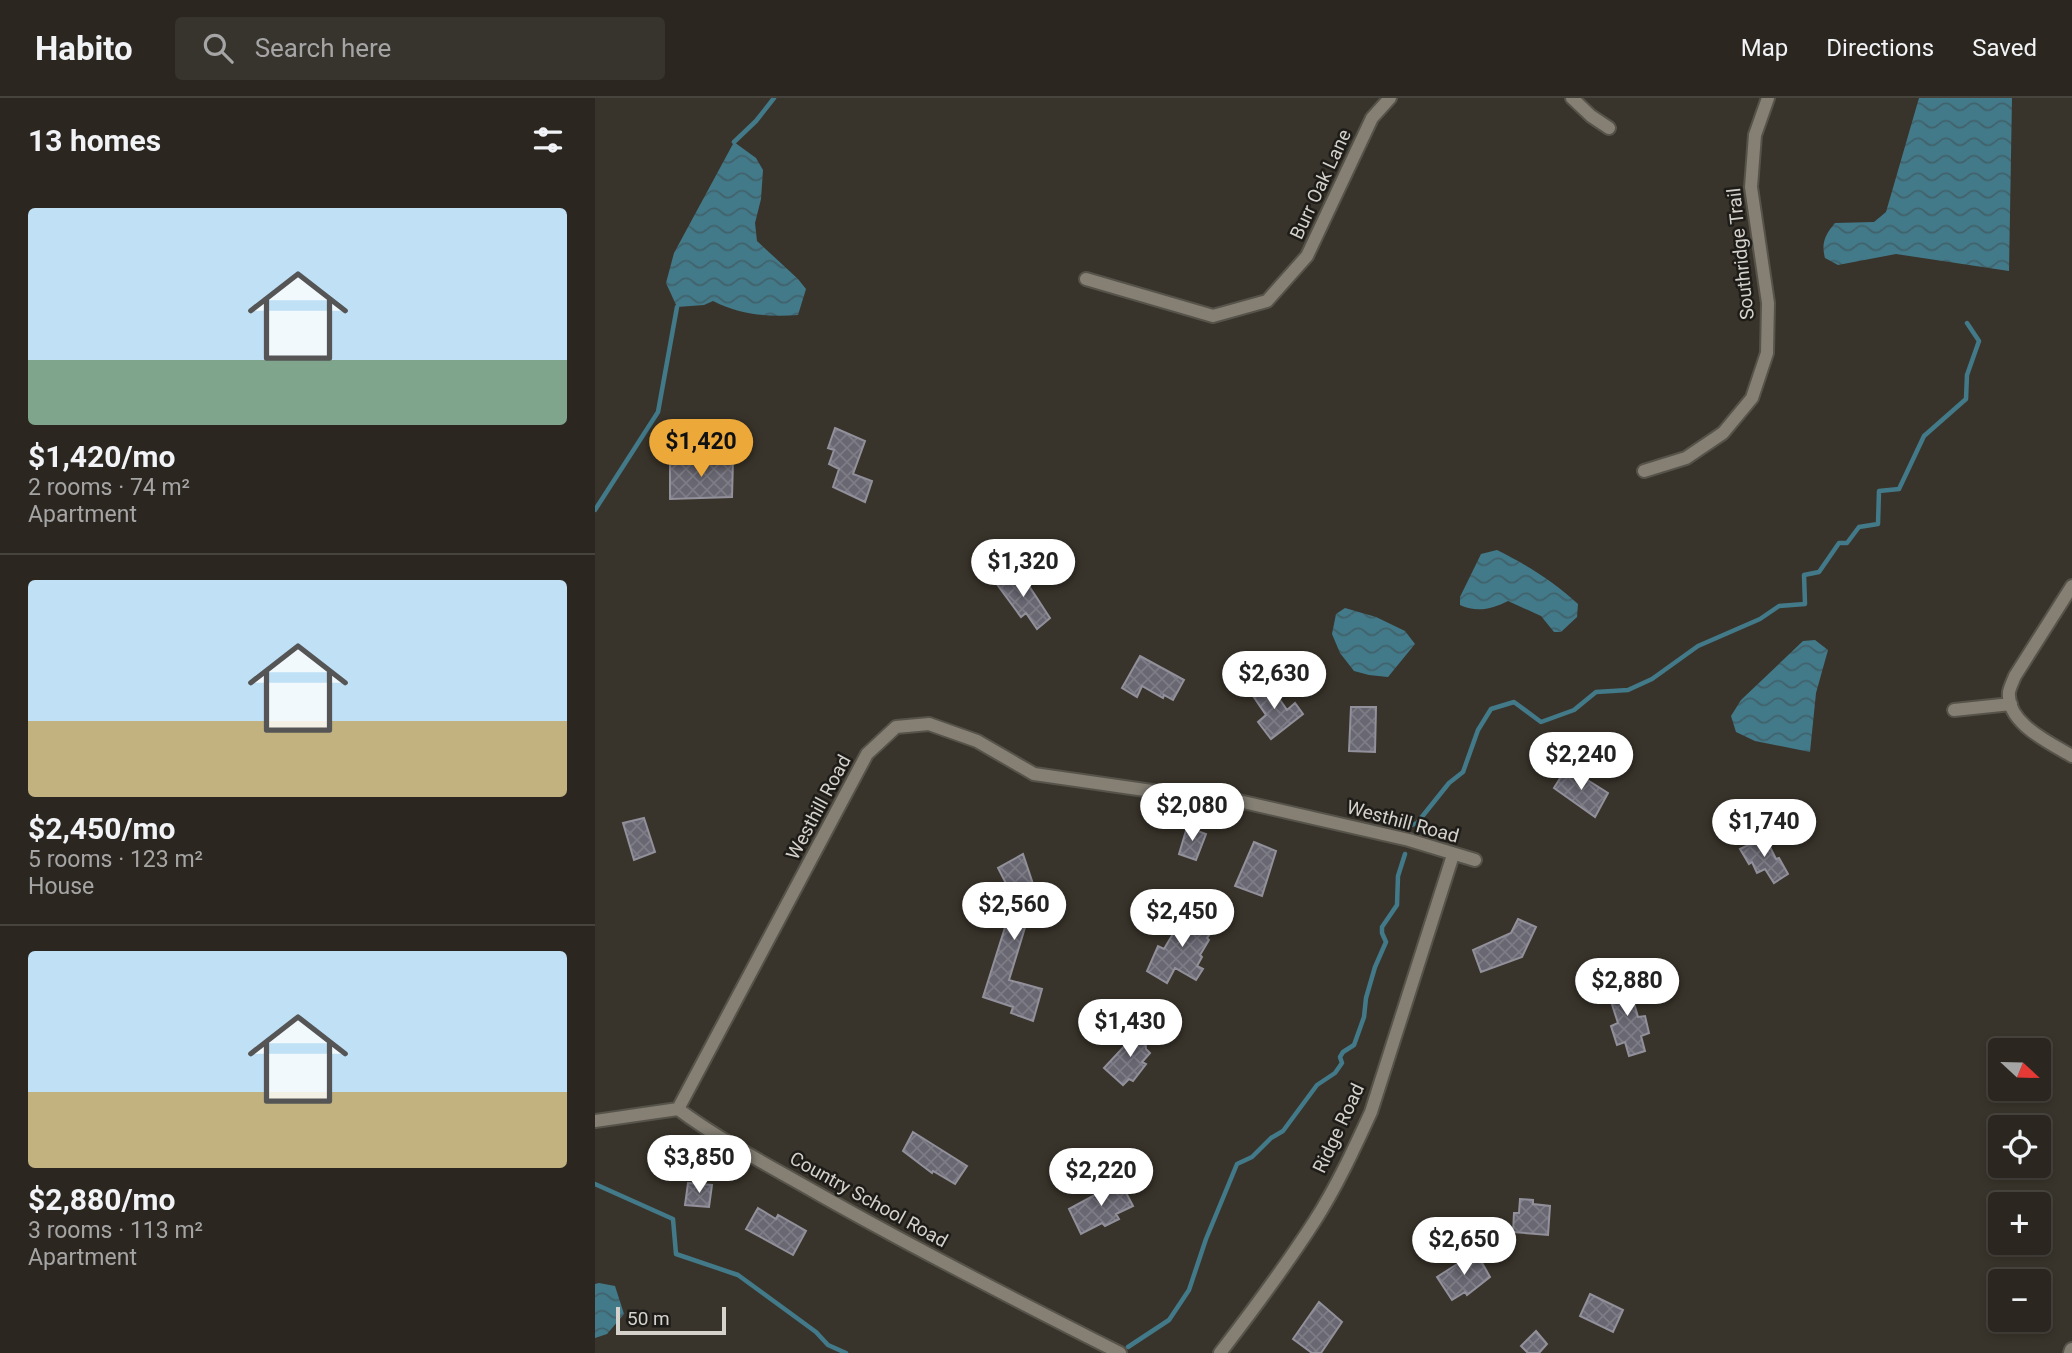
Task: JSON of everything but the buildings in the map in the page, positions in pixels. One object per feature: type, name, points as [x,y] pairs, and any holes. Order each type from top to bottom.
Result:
[{"type":"street","name":"Burr Oak Lane","points":[[1086,279],[1213,316],[1267,301],[1307,256],[1372,118],[1390,98]]},
{"type":"street","points":[[1572,98],[1609,128]]},
{"type":"street","name":"Southridge Trail","points":[[1644,471],[1686,458],[1723,433],[1752,398],[1767,353],[1768,303],[1751,187],[1755,135],[1768,98]]},
{"type":"street","points":[[2072,586],[2015,676],[2009,692],[2015,715],[2028,728],[2072,756]]},
{"type":"street","points":[[1954,710],[2011,704]]},
{"type":"street","name":"Westhill Road","points":[[678,1109],[867,754],[896,727],[929,724],[977,741],[1034,774],[1159,792],[1217,796],[1409,840],[1475,860]]},
{"type":"street","name":"Ridge Road","points":[[1220,1353],[1257,1305],[1316,1219],[1371,1112],[1453,855]]},
{"type":"street","points":[[595,1121],[678,1109]]},
{"type":"street","name":"Country School Road","points":[[678,1109],[707,1130],[864,1220],[946,1265],[1120,1353]]},
{"type":"water","points":[[1919,98],[2012,98],[2009,271],[1896,254],[1838,265],[1825,258],[1825,239],[1835,223],[1874,222],[1886,212]]},
{"type":"water","points":[[734,142],[756,158],[763,170],[761,199],[755,223],[757,241],[806,289],[798,315],[754,314],[713,301],[704,305],[677,307],[666,283],[674,253]]},
{"type":"water","points":[[1497,550],[1539,574],[1569,596],[1578,604],[1577,617],[1561,632],[1554,632],[1541,616],[1508,601],[1484,609],[1460,605],[1460,597],[1481,554]]},
{"type":"water","points":[[1345,608],[1376,617],[1405,631],[1415,644],[1388,677],[1354,671],[1340,653],[1332,634],[1336,614]]},
{"type":"water","points":[[1815,640],[1828,650],[1816,693],[1810,752],[1755,741],[1736,732],[1731,716],[1741,700],[1803,641]]},
{"type":"water","points":[[994,892],[1001,905],[971,921],[964,908]]},
{"type":"water","points":[[595,1284],[615,1286],[624,1314],[607,1334],[595,1338]]},
{"type":"waterway","points":[[734,142],[756,121],[774,98]]},
{"type":"waterway","points":[[595,510],[658,412],[677,307]]},
{"type":"waterway","points":[[1412,825],[1417,823],[1449,783],[1463,772],[1478,730],[1491,709],[1514,702],[1541,722],[1574,710],[1596,692],[1628,690],[1652,679],[1698,646],[1760,619],[1779,606],[1805,604],[1804,575],[1819,572],[1839,543],[1847,543],[1859,527],[1878,524],[1879,491],[1899,489],[1924,436],[1966,399],[1967,375],[1979,341],[1967,323]]},
{"type":"waterway","points":[[1128,1347],[1169,1320],[1189,1290],[1206,1239],[1237,1164],[1252,1157],[1271,1138],[1283,1131],[1317,1085],[1335,1073],[1342,1063],[1340,1057],[1343,1052],[1354,1045],[1364,1017],[1366,998],[1375,967],[1386,942],[1382,927],[1397,905],[1398,876],[1405,854]]},
{"type":"waterway","points":[[595,1184],[673,1219],[676,1254],[738,1275],[816,1332],[828,1345],[846,1353]]}]
